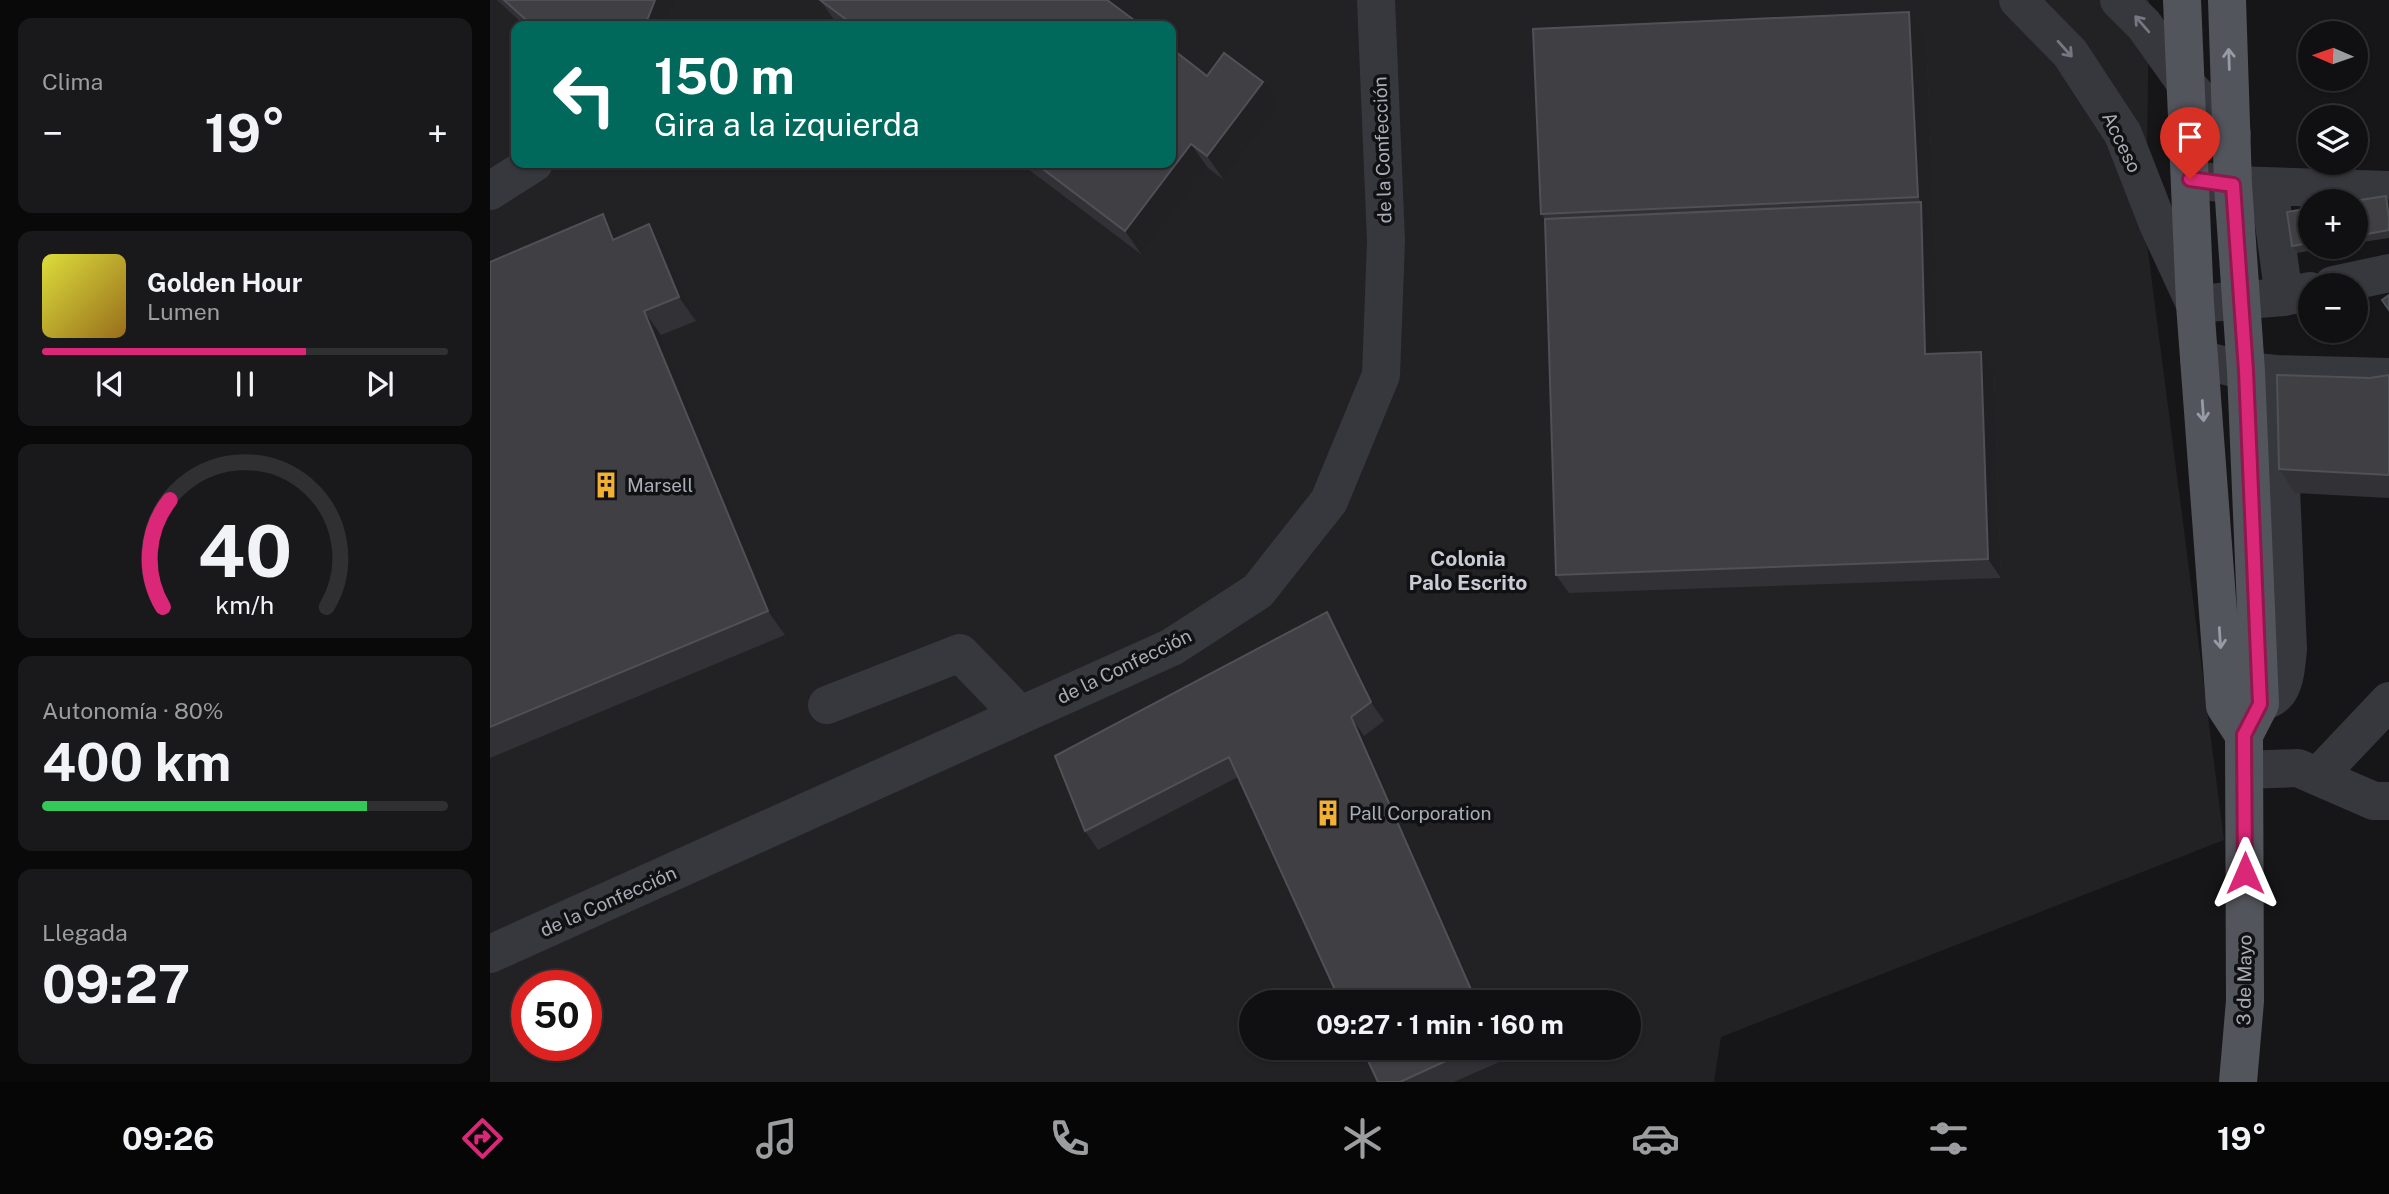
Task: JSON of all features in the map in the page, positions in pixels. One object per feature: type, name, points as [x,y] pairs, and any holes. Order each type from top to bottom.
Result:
[{"type":"main road","points":[[2182,0],[2199,359],[2243,729]]},
{"type":"main road","name":"3 de Mayo","points":[[2227,0],[2232,134],[2251,186],[2241,301],[2261,373],[2243,729],[2245,1001],[2238,1082]]},
{"type":"lane","name":"de la Confección","points":[[490,954],[1172,647],[1258,591],[1329,501],[1381,375],[1386,240],[1376,0]]},
{"type":"lane","name":"Acceso","points":[[2018,0],[2070,53],[2123,134],[2158,225],[2195,304]]},
{"type":"lane","points":[[2119,0],[2144,25],[2186,84],[2232,134]]},
{"type":"lane","points":[[490,191],[526,168]]},
{"type":"lane","points":[[2190,179],[2251,186],[2389,190]]},
{"type":"lane","points":[[2195,304],[2297,294],[2251,186]]},
{"type":"lane","points":[[2368,278],[2389,273]]},
{"type":"lane","points":[[2199,359],[2261,373],[2389,377]]},
{"type":"lane","points":[[827,705],[960,653],[1020,715]]},
{"type":"lane","points":[[2319,775],[2389,701]]},
{"type":"lane","points":[[2243,729],[2298,768],[2374,801],[2389,801]]},
{"type":"shaded area","points":[[490,0],[2149,0],[2146,236],[2224,840],[1721,1037],[1714,1082],[490,1082]]},
{"type":"building","points":[[504,0],[655,0],[645,21],[527,21]]},
{"type":"building","points":[[820,0],[1107,0],[1135,21],[848,21]]},
{"type":"building","points":[[1909,12],[1918,197],[1541,214],[1533,29]]},
{"type":"building","points":[[1176,52],[1207,76],[1224,53],[1263,82],[1207,156],[1191,144],[1176,164]]},
{"type":"building","points":[[1042,168],[1173,168],[1125,231]]},
{"type":"building","points":[[2386,196],[2389,230],[2368,234],[2368,199]]},
{"type":"building","points":[[1921,202],[1925,354],[1981,352],[1988,559],[1556,575],[1545,219]]},
{"type":"building","points":[[2298,210],[2298,245],[2292,246],[2287,212]]},
{"type":"building","name":"Marsell","points":[[603,214],[613,240],[649,224],[679,297],[644,311],[768,611],[490,727],[490,262]]},
{"type":"building","points":[[2389,295],[2389,310],[2382,300]]},
{"type":"building","points":[[2277,375],[2370,378],[2389,375],[2389,475],[2279,469]]},
{"type":"building","name":"Pall Corporation","points":[[1327,612],[1371,702],[1351,717],[1471,990],[1335,990],[1229,757],[1085,831],[1055,756]]},
{"type":"building","points":[[1368,1060],[1448,1060],[1400,1082],[1378,1082]]},
{"type":"place","name":"Marsell","points":[[606,485]]},
{"type":"place","name":"Pall Corporation","points":[[1328,813]]},
{"type":"district","name":"Colonia Palo Escrito","points":[[1468,571]]},
{"type":"route","points":[[2190,179],[2233,185],[2246,371],[2260,704],[2244,735],[2245,873]]}]
